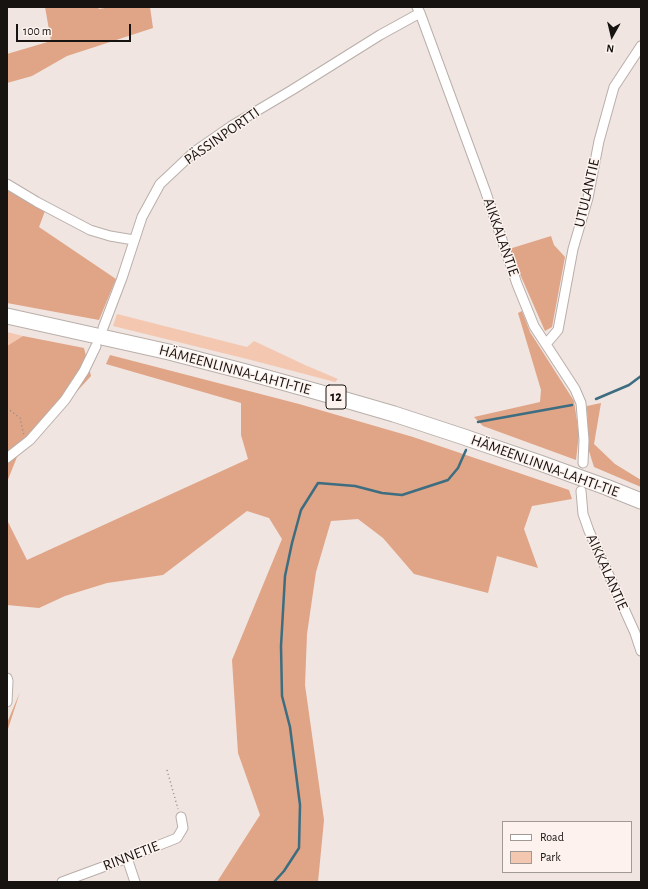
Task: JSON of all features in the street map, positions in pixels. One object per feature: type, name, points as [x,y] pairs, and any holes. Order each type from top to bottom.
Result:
[{"type":"highway","name":"HÄMEENLINNA-LAHTI-TIE","points":[[7,316],[169,352],[394,414],[548,465],[641,501]]},
{"type":"street","name":"PÄSSINPORTTI","points":[[103,328],[122,278],[142,217],[160,184],[194,152],[233,124],[292,90],[418,10]]},
{"type":"street","name":"AIKKALANTIE","points":[[418,10],[485,190],[517,284],[534,326],[575,388],[581,403],[584,440],[583,463]]},
{"type":"street","name":"UTULANTIE","points":[[546,344],[558,330],[573,249],[588,198],[599,141],[614,87],[641,46]]},
{"type":"street","points":[[7,184],[37,202],[90,230],[110,236],[134,240]]},
{"type":"street","points":[[7,458],[26,443],[65,400],[84,371],[96,346]]},
{"type":"street","name":"AIKKALANTIE","points":[[581,491],[583,514],[589,531],[635,633],[641,651]]},
{"type":"street","points":[[7,678],[7,702]]},
{"type":"street","name":"RINNETIE","points":[[62,882],[177,838],[183,828],[181,817]]},
{"type":"street","points":[[127,858],[135,882]]},
{"type":"path","points":[[7,408],[20,418],[26,443]]},
{"type":"path","points":[[167,770],[181,817]]},
{"type":"green space","points":[[117,314],[247,347],[254,341],[338,379],[335,382],[113,326]]},
{"type":"green space","points":[[7,332],[23,336],[7,346]]},
{"type":"shaded area","points":[[45,7],[98,7],[99,9],[111,7],[150,7],[153,28],[67,56],[32,76],[7,83],[7,54],[51,41]]},
{"type":"shaded area","points":[[7,187],[45,211],[39,227],[116,279],[99,320],[7,303]]},
{"type":"shaded area","points":[[551,236],[554,245],[565,257],[552,327],[545,331],[509,249]]},
{"type":"shaded area","points":[[522,311],[530,332],[574,401],[579,434],[576,460],[483,426],[474,417],[540,402],[541,390],[518,313]]},
{"type":"shaded area","points":[[23,336],[84,348],[91,376],[17,457],[7,482],[7,346]]},
{"type":"shaded area","points":[[110,355],[299,404],[413,437],[569,490],[572,499],[532,506],[524,529],[538,568],[497,556],[488,593],[414,574],[383,538],[358,519],[331,521],[316,572],[307,634],[305,685],[324,820],[318,882],[217,882],[260,815],[238,753],[232,660],[282,539],[269,518],[247,511],[163,575],[107,583],[65,596],[39,608],[7,605],[7,520],[27,560],[248,459],[241,435],[241,403],[106,364]]},
{"type":"shaded area","points":[[601,403],[594,444],[615,464],[641,480],[641,487],[594,467],[588,448],[587,406]]},
{"type":"shaded area","points":[[20,692],[7,732],[7,723]]},
{"type":"waterway","points":[[596,399],[629,385],[641,376]]},
{"type":"waterway","points":[[478,422],[572,405]]},
{"type":"waterway","points":[[274,882],[284,871],[299,848],[300,805],[290,727],[282,696],[281,646],[285,576],[301,510],[318,483],[355,486],[382,493],[402,495],[448,480],[458,468],[466,450]]}]
